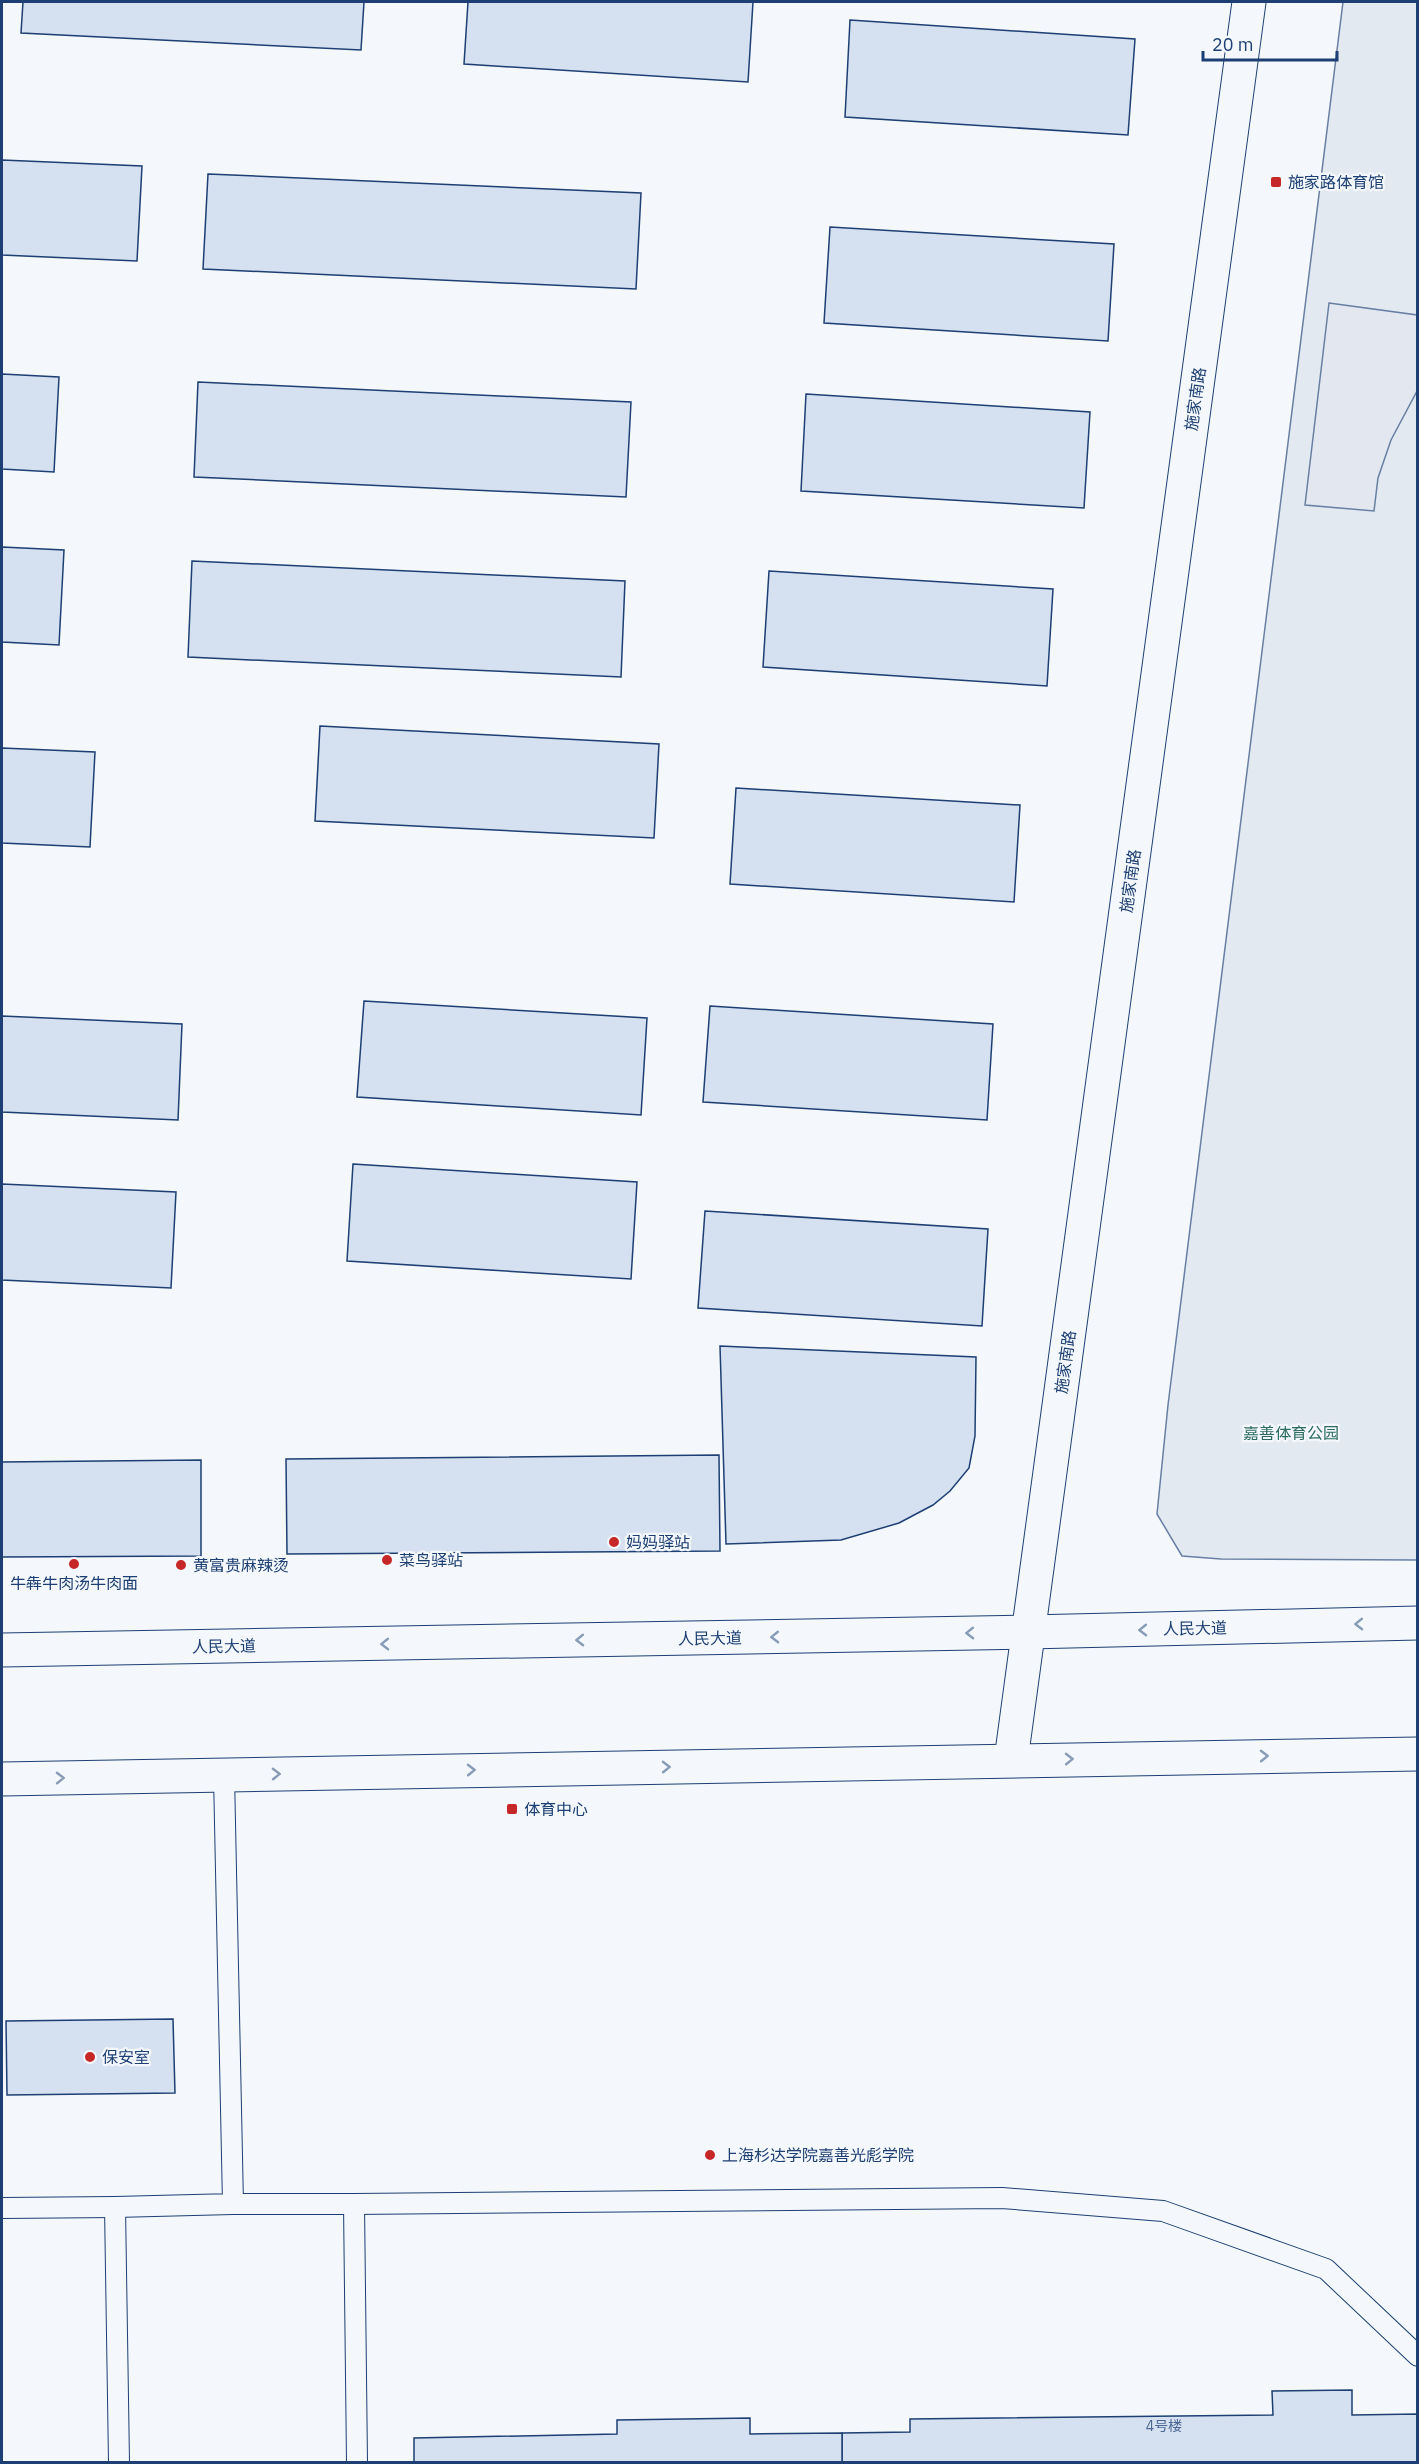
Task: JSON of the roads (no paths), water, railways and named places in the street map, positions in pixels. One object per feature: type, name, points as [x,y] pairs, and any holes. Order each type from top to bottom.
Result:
[{"type":"main road","name":"施家南路","points":[[1011,1760],[1249,2]]},
{"type":"main road","name":"人民大道","points":[[2,1650],[1418,1623]]},
{"type":"main road","points":[[2,1779],[1418,1754]]},
{"type":"lane","points":[[224,1775],[232,2204]]},
{"type":"lane","points":[[2,2208],[1002,2198],[1163,2211],[1326,2269],[1418,2356]]},
{"type":"lane","points":[[354,2204],[357,2463]]},
{"type":"lane","points":[[115,2207],[118,2463]]},
{"type":"place","name":"施家路体育馆","points":[[1276,182]]},
{"type":"place","name":"妈妈驿站","points":[[614,1542]]},
{"type":"place","name":"菜鸟驿站","points":[[387,1560]]},
{"type":"place","name":"牛犇牛肉汤牛肉面","points":[[74,1564]]},
{"type":"place","name":"黄富贵麻辣烫","points":[[181,1565]]},
{"type":"place","name":"体育中心","points":[[512,1809]]},
{"type":"place","name":"保安室","points":[[90,2057]]},
{"type":"place","name":"上海杉达学院嘉善光彪学院","points":[[710,2155]]},
{"type":"park label","name":"嘉善体育公园","points":[[1291,1433]]}]
